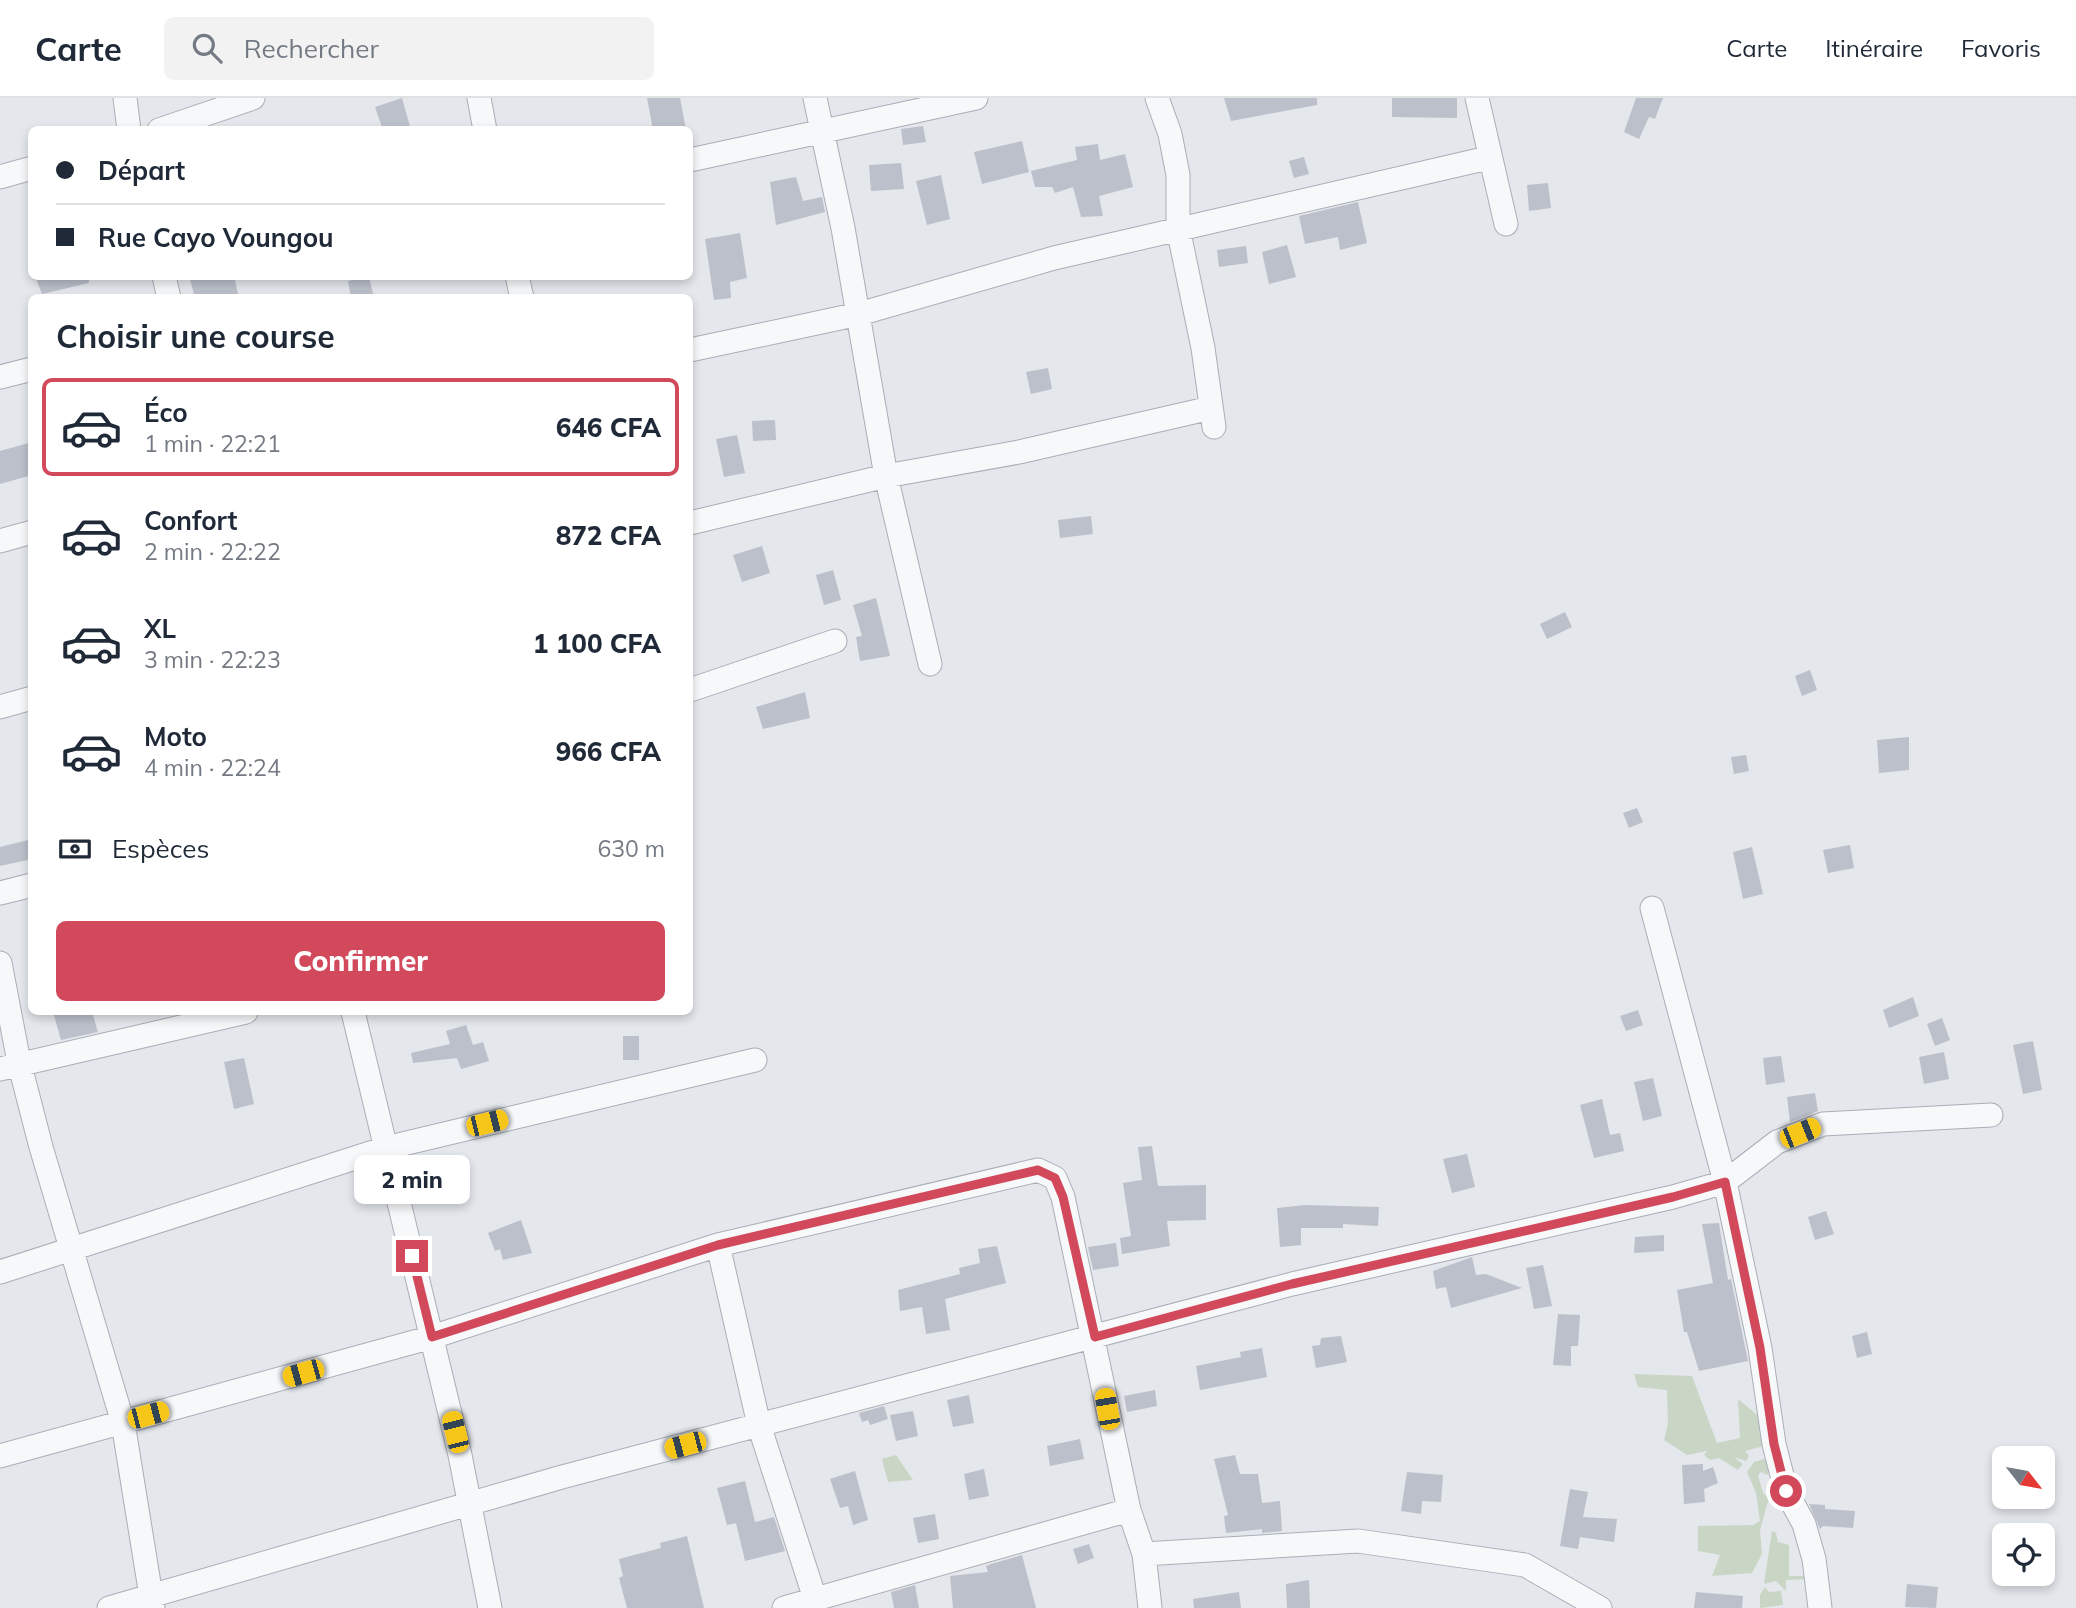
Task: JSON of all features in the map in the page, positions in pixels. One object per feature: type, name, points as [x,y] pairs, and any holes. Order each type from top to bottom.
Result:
[{"type":"street","points":[[125,98],[128,126]]},
{"type":"street","points":[[171,126],[253,98]]},
{"type":"street","points":[[479,98],[484,126]]},
{"type":"street","points":[[815,98],[859,314],[886,476],[930,664]]},
{"type":"street","points":[[693,159],[976,98]]},
{"type":"street","points":[[693,522],[886,476],[1213,417],[1203,348],[1178,228],[1178,175],[1170,134],[1157,98]]},
{"type":"street","points":[[1477,98],[1506,224]]},
{"type":"street","points":[[693,349],[859,314],[1054,258],[1178,228],[1489,158]]},
{"type":"street","points":[[0,177],[28,169]]},
{"type":"street","points":[[0,377],[28,370]]},
{"type":"street","points":[[0,541],[28,533]]},
{"type":"street","points":[[693,689],[835,641]]},
{"type":"street","points":[[0,707],[28,699]]},
{"type":"street","points":[[0,893],[28,886]]},
{"type":"street","points":[[1652,908],[1725,1182],[1760,1348],[1774,1444],[1786,1491],[1804,1524],[1820,1608]]},
{"type":"street","points":[[0,963],[9,1066],[71,1248],[122,1423],[152,1602]]},
{"type":"street","points":[[9,1066],[233,1015]]},
{"type":"street","points":[[354,1015],[432,1337],[490,1608]]},
{"type":"street","points":[[0,1272],[386,1148],[755,1060]]},
{"type":"street","points":[[109,1608],[152,1602],[469,1503],[1292,1284],[1673,1197],[1725,1182],[1777,1142],[1823,1124],[1991,1115]]},
{"type":"street","points":[[0,1456],[432,1337],[718,1245],[1038,1170],[1055,1178],[1063,1197],[1095,1337],[1129,1510],[1144,1553],[1150,1608]]},
{"type":"street","points":[[718,1245],[759,1425],[818,1603]]},
{"type":"street","points":[[784,1608],[818,1603],[1129,1510]]},
{"type":"street","points":[[1144,1553],[1357,1541],[1525,1565],[1600,1608]]},
{"type":"green space","points":[[1634,1374],[1692,1376],[1717,1443],[1740,1438],[1738,1399],[1768,1424],[1771,1444],[1745,1451],[1749,1456],[1746,1461],[1734,1457],[1743,1464],[1738,1470],[1719,1458],[1710,1460],[1704,1455],[1707,1451],[1687,1455],[1664,1440],[1668,1424],[1667,1390],[1638,1387]]},
{"type":"green space","points":[[896,1455],[913,1480],[888,1482],[882,1459]]},
{"type":"green space","points":[[1764,1459],[1773,1465],[1767,1475],[1761,1472],[1758,1475],[1763,1493],[1769,1498],[1760,1530],[1762,1554],[1752,1573],[1712,1576],[1720,1555],[1698,1551],[1698,1526],[1753,1525],[1760,1521],[1756,1493],[1747,1472],[1754,1462]]},
{"type":"green space","points":[[1772,1531],[1776,1533],[1778,1542],[1789,1545],[1789,1576],[1810,1576],[1809,1579],[1786,1580],[1786,1591],[1776,1581],[1764,1584]]},
{"type":"green space","points":[[1765,1587],[1769,1592],[1781,1591],[1783,1605],[1760,1608],[1760,1595]]},
{"type":"building","points":[[402,98],[410,126],[382,126],[375,107]]},
{"type":"building","points":[[647,98],[680,98],[685,126],[652,126]]},
{"type":"building","points":[[1224,98],[1317,98],[1317,105],[1231,121]]},
{"type":"building","points":[[1392,98],[1457,98],[1457,118],[1392,117]]},
{"type":"building","points":[[1636,98],[1663,98],[1655,119],[1649,117],[1639,139],[1624,132]]},
{"type":"building","points":[[923,126],[926,142],[903,145],[901,129]]},
{"type":"building","points":[[1022,141],[1029,172],[982,184],[974,152]]},
{"type":"building","points":[[1098,144],[1100,160],[1125,154],[1133,187],[1099,196],[1103,216],[1081,217],[1073,187],[1055,193],[1052,187],[1035,187],[1031,171],[1077,160],[1075,147]]},
{"type":"building","points":[[1304,157],[1309,174],[1294,178],[1289,161]]},
{"type":"building","points":[[901,163],[904,189],[871,191],[869,165]]},
{"type":"building","points":[[941,175],[950,219],[927,225],[916,181]]},
{"type":"building","points":[[796,177],[803,201],[822,197],[825,212],[776,225],[770,182]]},
{"type":"building","points":[[1548,183],[1551,208],[1529,211],[1527,185]]},
{"type":"building","points":[[1358,202],[1367,243],[1340,250],[1338,237],[1305,244],[1299,216]]},
{"type":"building","points":[[740,233],[747,278],[730,282],[731,298],[714,300],[705,239]]},
{"type":"building","points":[[1287,245],[1296,277],[1269,284],[1262,252]]},
{"type":"building","points":[[1246,246],[1248,263],[1219,267],[1217,250]]},
{"type":"building","points":[[37,280],[89,280],[89,283],[42,294]]},
{"type":"building","points":[[190,280],[235,280],[238,294],[194,294]]},
{"type":"building","points":[[370,280],[373,294],[350,294],[348,281]]},
{"type":"building","points":[[1048,368],[1052,389],[1031,394],[1026,372]]},
{"type":"building","points":[[775,420],[776,440],[753,441],[752,421]]},
{"type":"building","points":[[737,435],[745,473],[724,477],[716,439]]},
{"type":"building","points":[[28,443],[28,476],[0,484],[0,451]]},
{"type":"building","points":[[1091,516],[1093,534],[1060,538],[1058,520]]},
{"type":"building","points":[[762,546],[770,573],[742,582],[733,555]]},
{"type":"building","points":[[833,570],[841,600],[824,605],[816,575]]},
{"type":"building","points":[[876,598],[890,656],[860,661],[856,637],[862,636],[853,605]]},
{"type":"building","points":[[1565,612],[1572,627],[1547,639],[1540,624]]},
{"type":"building","points":[[1810,670],[1817,690],[1802,696],[1795,676]]},
{"type":"building","points":[[805,692],[810,718],[763,729],[756,707]]},
{"type":"building","points":[[1909,737],[1909,770],[1879,773],[1877,740]]},
{"type":"building","points":[[1746,755],[1749,771],[1734,774],[1731,757]]},
{"type":"building","points":[[1637,808],[1643,822],[1629,828],[1623,813]]},
{"type":"building","points":[[28,840],[28,860],[0,866],[0,847]]},
{"type":"building","points":[[1850,845],[1854,868],[1828,873],[1823,850]]},
{"type":"building","points":[[1752,847],[1763,894],[1743,899],[1733,852]]},
{"type":"building","points":[[1913,997],[1919,1016],[1889,1028],[1883,1010]]},
{"type":"building","points":[[1638,1010],[1643,1025],[1626,1031],[1620,1016]]},
{"type":"building","points":[[54,1015],[93,1015],[98,1032],[61,1040]]},
{"type":"building","points":[[1942,1018],[1950,1040],[1935,1046],[1927,1024]]},
{"type":"building","points":[[466,1025],[473,1045],[483,1042],[489,1061],[461,1069],[457,1058],[413,1063],[411,1053],[450,1044],[446,1031]]},
{"type":"building","points":[[623,1036],[639,1036],[639,1060],[623,1060]]},
{"type":"building","points":[[2033,1041],[2042,1090],[2023,1094],[2013,1045]]},
{"type":"building","points":[[1944,1052],[1949,1079],[1924,1084],[1919,1057]]},
{"type":"building","points":[[1781,1056],[1785,1082],[1766,1085],[1763,1058]]},
{"type":"building","points":[[244,1058],[254,1104],[234,1109],[224,1062]]},
{"type":"building","points":[[1653,1078],[1662,1116],[1643,1121],[1634,1082]]},
{"type":"building","points":[[1815,1093],[1818,1111],[1790,1122],[1787,1097]]},
{"type":"building","points":[[1602,1099],[1610,1135],[1620,1133],[1624,1151],[1594,1158],[1580,1105]]},
{"type":"building","points":[[1152,1146],[1158,1186],[1206,1185],[1206,1220],[1167,1221],[1170,1246],[1122,1254],[1120,1238],[1131,1236],[1123,1183],[1142,1180],[1138,1147]]},
{"type":"building","points":[[1467,1154],[1475,1187],[1452,1193],[1443,1159]]},
{"type":"building","points":[[1305,1205],[1379,1207],[1378,1226],[1343,1224],[1343,1228],[1301,1228],[1301,1245],[1280,1247],[1277,1208]]},
{"type":"building","points":[[1826,1211],[1834,1234],[1815,1240],[1808,1217]]},
{"type":"building","points":[[521,1220],[532,1253],[503,1260],[500,1249],[495,1251],[488,1233]]},
{"type":"building","points":[[1719,1223],[1728,1280],[1731,1279],[1748,1361],[1699,1371],[1687,1332],[1684,1332],[1677,1290],[1713,1283],[1702,1224]]},
{"type":"building","points":[[1664,1235],[1664,1251],[1634,1253],[1635,1237]]},
{"type":"building","points":[[1116,1243],[1119,1266],[1093,1270],[1088,1247]]},
{"type":"building","points":[[997,1246],[1006,1283],[945,1299],[950,1330],[926,1334],[922,1307],[900,1311],[898,1290],[960,1274],[959,1268],[980,1263],[978,1249]]},
{"type":"building","points":[[1472,1257],[1476,1275],[1486,1274],[1522,1288],[1451,1308],[1446,1287],[1436,1289],[1433,1271]]},
{"type":"building","points":[[1543,1265],[1552,1306],[1534,1309],[1526,1268]]},
{"type":"building","points":[[1558,1314],[1580,1315],[1578,1346],[1571,1346],[1571,1366],[1553,1365]]},
{"type":"building","points":[[1867,1332],[1872,1354],[1857,1358],[1852,1336]]},
{"type":"building","points":[[1341,1336],[1347,1362],[1316,1368],[1312,1346],[1320,1345],[1321,1338]]},
{"type":"building","points":[[1262,1348],[1267,1377],[1200,1390],[1196,1366],[1241,1357],[1240,1352]]},
{"type":"building","points":[[1155,1390],[1157,1406],[1127,1412],[1124,1396]]},
{"type":"building","points":[[969,1395],[974,1423],[953,1427],[947,1400]]},
{"type":"building","points":[[884,1406],[888,1419],[870,1425],[868,1420],[862,1422],[859,1413]]},
{"type":"building","points":[[913,1411],[918,1436],[896,1441],[890,1415]]},
{"type":"building","points":[[1080,1439],[1084,1459],[1050,1466],[1047,1446]]},
{"type":"building","points":[[1235,1455],[1240,1474],[1258,1474],[1262,1503],[1280,1501],[1282,1531],[1262,1533],[1262,1529],[1226,1533],[1224,1516],[1228,1515],[1214,1459]]},
{"type":"building","points":[[1703,1464],[1703,1471],[1713,1467],[1718,1483],[1704,1489],[1705,1502],[1684,1504],[1682,1465]]},
{"type":"building","points":[[984,1469],[989,1496],[969,1500],[964,1474]]},
{"type":"building","points":[[855,1471],[868,1520],[853,1525],[848,1506],[840,1508],[830,1479]]},
{"type":"building","points":[[1407,1472],[1443,1475],[1441,1502],[1422,1501],[1421,1514],[1401,1511]]},
{"type":"building","points":[[745,1481],[755,1522],[774,1517],[785,1551],[745,1561],[736,1523],[727,1525],[717,1488]]},
{"type":"building","points":[[1570,1489],[1588,1492],[1583,1517],[1617,1519],[1614,1542],[1580,1537],[1578,1549],[1560,1546]]},
{"type":"building","points":[[1809,1504],[1825,1505],[1825,1509],[1855,1511],[1853,1528],[1823,1526],[1820,1529]]},
{"type":"building","points":[[935,1514],[939,1539],[918,1543],[913,1518]]},
{"type":"building","points":[[687,1536],[704,1608],[627,1608],[619,1578],[623,1576],[619,1559],[661,1548],[660,1543]]},
{"type":"building","points":[[1089,1544],[1094,1558],[1078,1564],[1073,1549]]},
{"type":"building","points":[[1022,1555],[1036,1608],[953,1608],[950,1576],[988,1572],[986,1566]]},
{"type":"building","points":[[1309,1580],[1310,1608],[1287,1608],[1286,1584]]},
{"type":"building","points":[[1907,1584],[1938,1587],[1936,1608],[1905,1607]]},
{"type":"building","points":[[915,1585],[919,1608],[894,1608],[891,1592]]},
{"type":"building","points":[[1239,1592],[1241,1608],[1194,1608],[1193,1599]]},
{"type":"building","points":[[1696,1592],[1743,1596],[1742,1608],[1694,1608]]},
{"type":"route","points":[[412,1256],[432,1337],[574,1289],[718,1245],[1038,1170],[1055,1178],[1063,1197],[1095,1337],[1292,1284],[1673,1197],[1725,1182],[1760,1348],[1774,1444],[1786,1491]]}]
